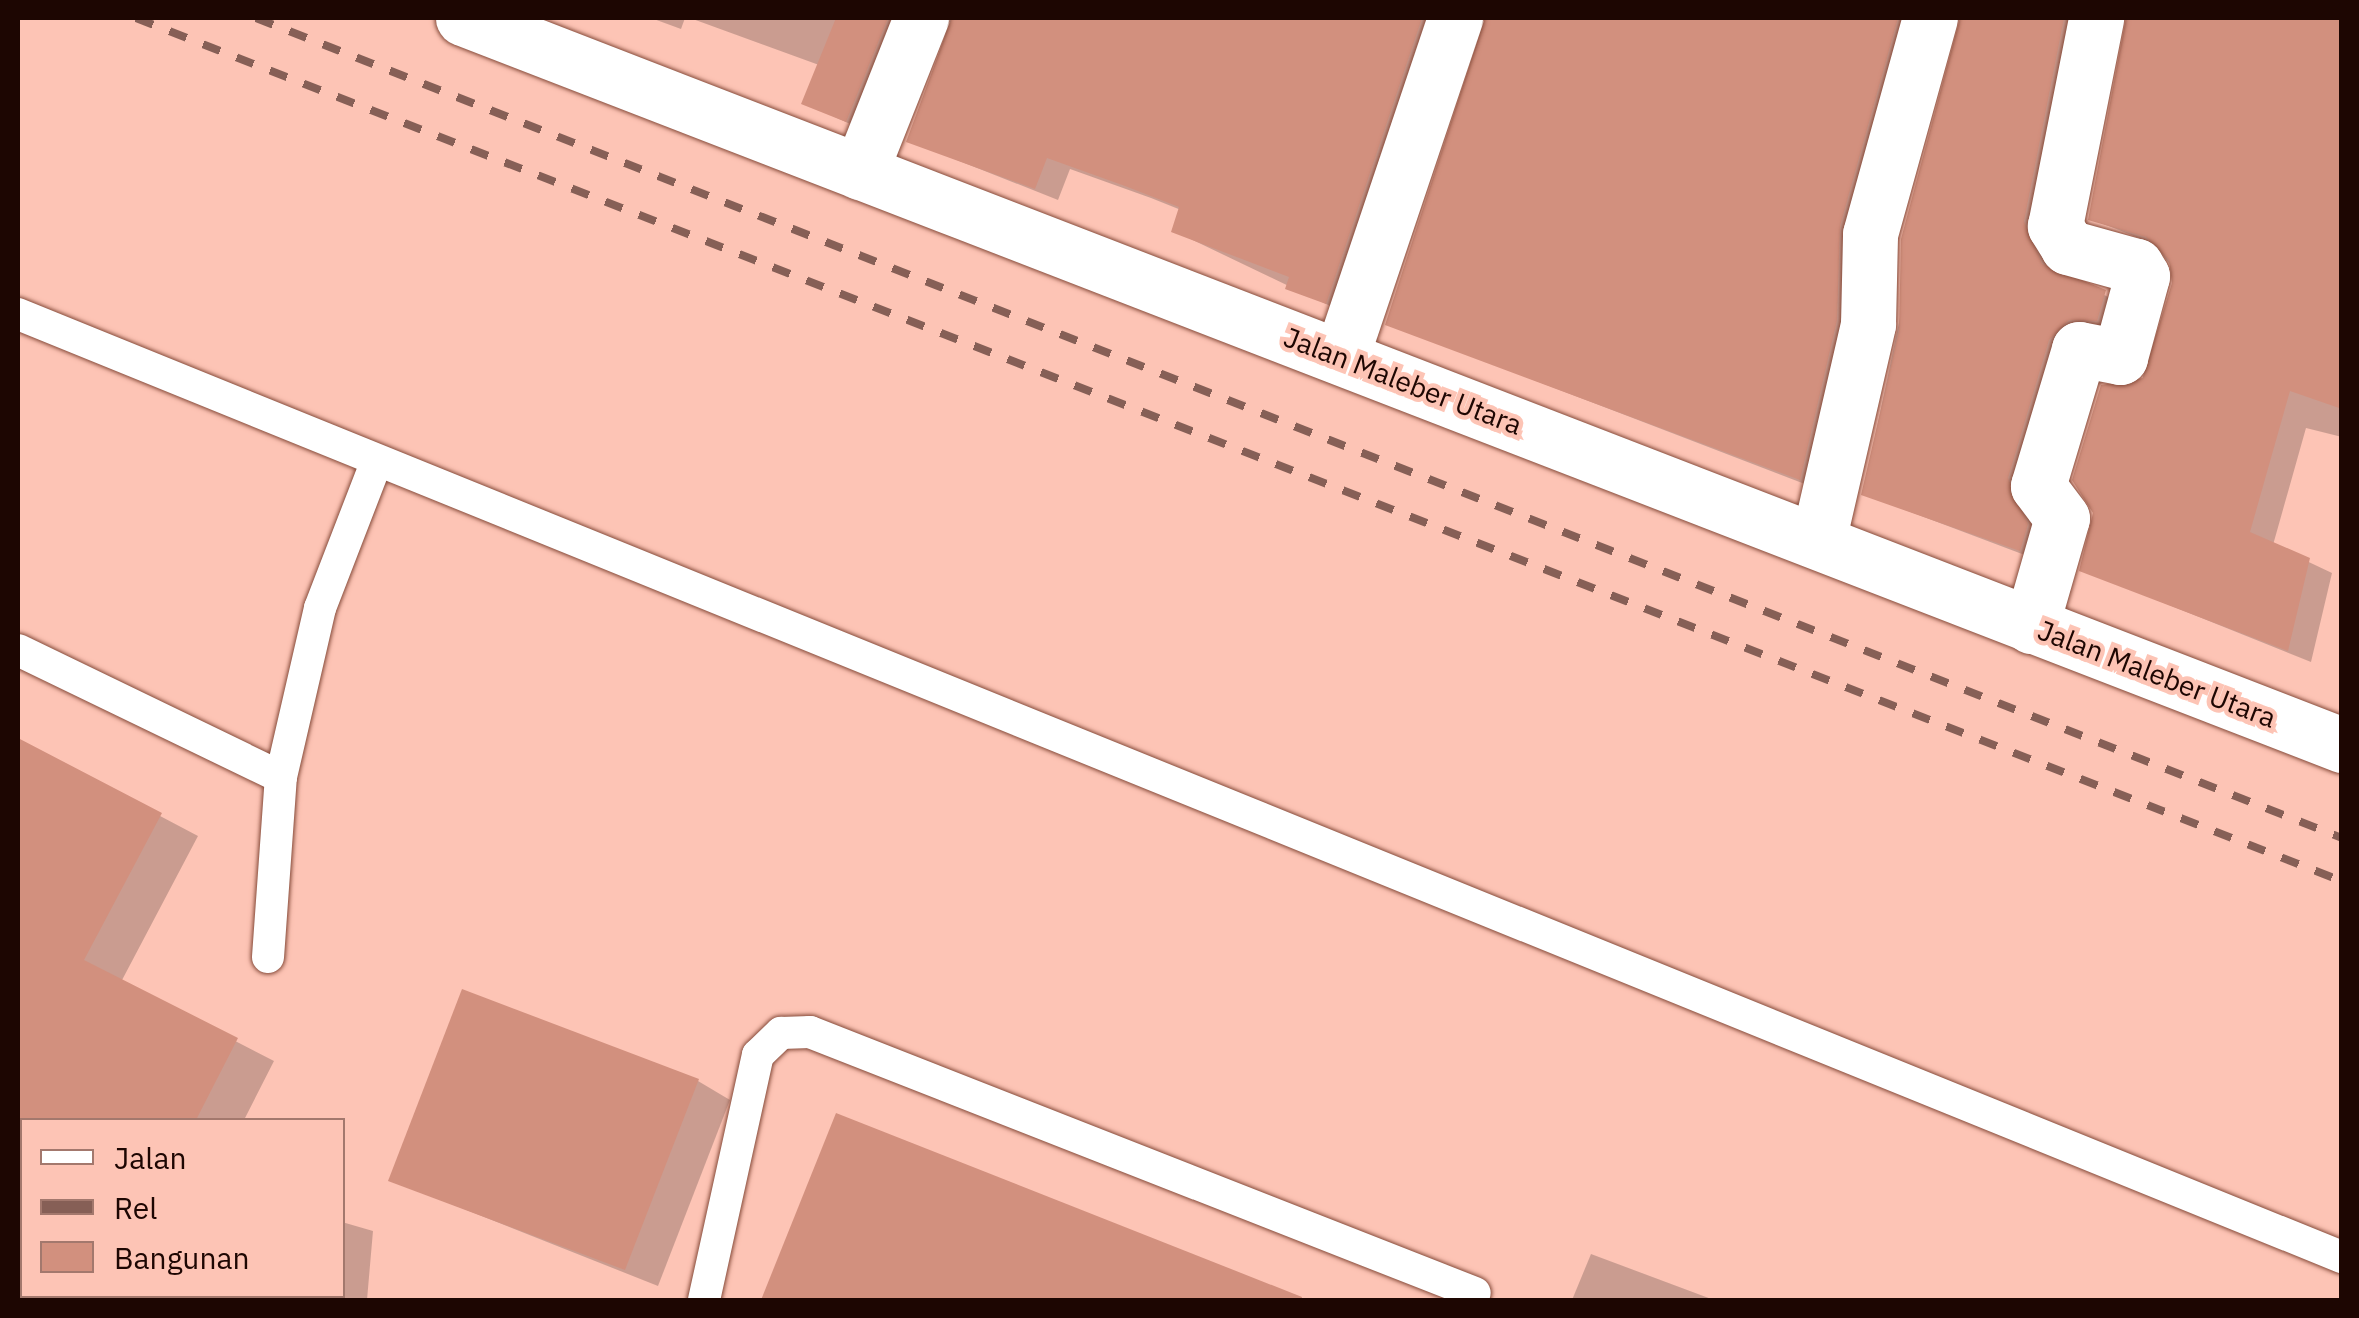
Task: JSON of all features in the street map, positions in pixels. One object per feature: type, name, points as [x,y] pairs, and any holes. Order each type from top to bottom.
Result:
[{"type":"street","points":[[860,172],[921,18]]},
{"type":"street","points":[[1341,357],[1455,18]]},
{"type":"street","points":[[1818,541],[1868,324],[1870,234],[1930,18]]},
{"type":"street","points":[[2031,626],[2062,518],[2038,486],[2079,349],[2120,357],[2142,276],[2136,266],[2068,247],[2055,226],[2096,18]]},
{"type":"street","name":"Jalan Maleber Utara","points":[[488,22],[860,172],[2342,745]]},
{"type":"lane","points":[[18,314],[376,463],[2342,1257]]},
{"type":"lane","points":[[268,958],[281,777],[320,608],[376,463]]},
{"type":"lane","points":[[18,650],[281,777]]},
{"type":"lane","points":[[704,1300],[758,1054],[781,1033],[810,1032],[1474,1293]]},
{"type":"building","points":[[836,18],[888,18],[846,122],[801,104]]},
{"type":"building","points":[[952,18],[1422,18],[1326,304],[1285,289],[1289,277],[1171,232],[1179,207],[1125,186],[1047,158],[1035,189],[906,142]]},
{"type":"building","points":[[1485,18],[1898,18],[1840,226],[1837,320],[1800,480],[1385,325]]},
{"type":"building","points":[[1960,18],[2064,18],[2024,221],[2042,264],[2106,290],[2097,321],[2069,320],[2049,340],[2008,478],[2028,524],[2020,551],[1861,495],[1899,331],[1901,239]]},
{"type":"building","points":[[2126,18],[2342,18],[2342,409],[2290,391],[2250,532],[2310,558],[2288,651],[2079,571],[2093,513],[2072,480],[2101,385],[2143,378],[2172,283],[2169,260],[2146,237],[2088,220]]},
{"type":"building","points":[[18,738],[162,813],[84,960],[238,1038],[197,1118],[18,1120]]},
{"type":"building","points":[[462,989],[699,1079],[625,1270],[388,1181]]},
{"type":"building","points":[[836,1113],[1302,1297],[1301,1300],[761,1300]]},
{"type":"railway","points":[[136,18],[2342,881]]},
{"type":"railway","points":[[256,18],[2342,838]]}]
